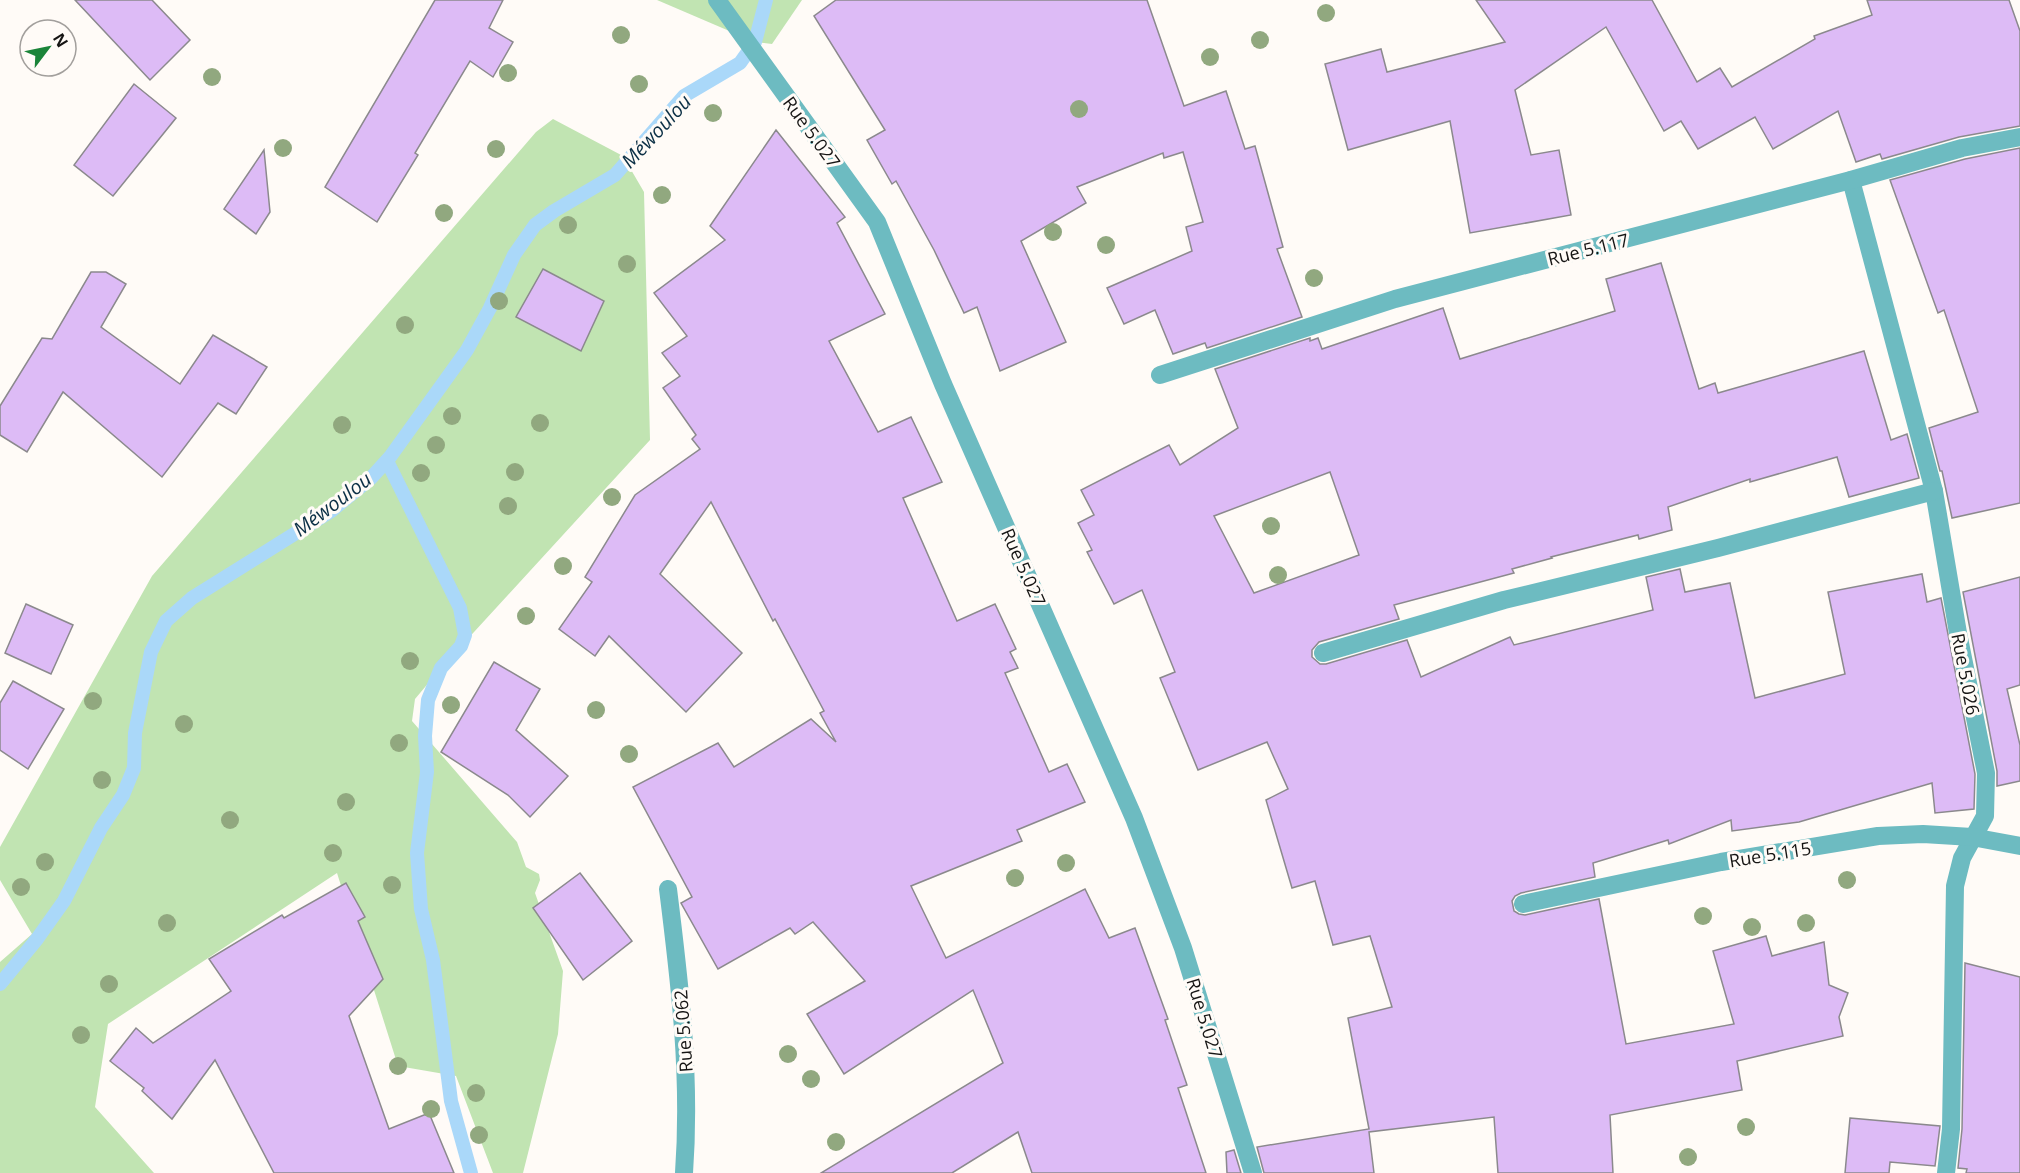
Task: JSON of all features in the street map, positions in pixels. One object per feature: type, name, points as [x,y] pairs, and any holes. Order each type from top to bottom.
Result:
[{"type":"street","name":"Rue 5.027","points":[[717,0],[877,222],[943,384],[1134,818],[1183,948],[1252,1173]]},
{"type":"street","name":"Rue 5.117","points":[[1160,375],[1395,299],[1851,180],[1962,148],[2020,136]]},
{"type":"street","name":"Rue 5.026","points":[[1851,180],[1934,491],[1958,633],[1986,773],[1985,816],[1962,858],[1955,886],[1951,1129],[1946,1173]]},
{"type":"street","points":[[1323,653],[1504,600],[1718,548],[1934,491]]},
{"type":"street","name":"Rue 5.115","points":[[1523,904],[1721,862],[1878,836],[1923,834],[1972,837],[2020,846]]},
{"type":"street","name":"Rue 5.062","points":[[668,889],[679,973],[685,1049],[688,1123],[684,1173]]},
{"type":"green space","points":[[657,0],[802,0],[772,44],[755,42]]},
{"type":"green space","points":[[553,119],[623,156],[644,192],[650,440],[441,668],[415,699],[412,721],[517,842],[526,867],[539,874],[540,880],[535,893],[563,971],[558,1034],[523,1173],[493,1173],[456,1076],[398,1066],[337,873],[108,1024],[95,1107],[154,1173],[0,1173],[0,962],[32,934],[0,880],[0,847],[152,576],[536,132]]},
{"type":"building","points":[[75,0],[152,0],[190,40],[150,80]]},
{"type":"building","points":[[435,0],[503,0],[489,28],[513,42],[493,77],[470,61],[415,153],[418,155],[377,222],[325,187]]},
{"type":"building","points":[[836,0],[1147,0],[1184,106],[1226,91],[1245,149],[1255,146],[1283,247],[1277,249],[1302,317],[1207,348],[1205,343],[1173,354],[1155,310],[1124,324],[1107,288],[1192,251],[1186,227],[1203,222],[1183,152],[1164,158],[1163,153],[1077,187],[1086,203],[1021,241],[1066,342],[1000,371],[977,307],[964,313],[934,250],[896,181],[892,184],[867,140],[885,130],[814,16]]},
{"type":"building","points":[[1476,0],[1652,0],[1697,82],[1720,68],[1732,87],[1815,39],[1814,36],[1872,15],[1867,0],[2009,0],[2020,31],[2020,126],[1959,137],[1882,159],[1880,154],[1856,162],[1838,111],[1773,149],[1755,117],[1698,149],[1681,121],[1664,131],[1606,27],[1515,90],[1531,155],[1559,150],[1571,215],[1470,233],[1450,121],[1348,150],[1325,64],[1381,49],[1387,72],[1505,42]]},
{"type":"building","points":[[134,84],[176,118],[113,196],[74,165]]},
{"type":"building","points":[[776,130],[845,217],[837,223],[885,314],[829,341],[878,432],[911,417],[942,482],[903,498],[957,621],[995,604],[1016,649],[1010,652],[1018,668],[1005,673],[1049,772],[1067,764],[1085,802],[1017,830],[1022,841],[911,886],[946,958],[1085,889],[1109,938],[1135,928],[1168,1019],[1165,1020],[1187,1085],[1178,1088],[1206,1173],[1032,1173],[1018,1132],[952,1173],[821,1173],[1003,1063],[973,990],[844,1074],[807,1014],[865,981],[813,922],[795,934],[790,928],[718,969],[681,903],[692,897],[633,787],[718,743],[734,767],[811,719],[836,742],[820,713],[824,711],[775,619],[773,621],[711,502],[660,574],[742,653],[686,712],[609,636],[595,656],[559,629],[592,582],[585,577],[635,495],[700,449],[692,439],[696,435],[663,388],[680,376],[662,353],[687,336],[654,293],[725,240],[710,226]]},
{"type":"building","points":[[2020,148],[2020,503],[1952,518],[1942,471],[1940,471],[1929,428],[1978,412],[1944,310],[1938,313],[1890,180],[1965,159]]},
{"type":"building","points":[[264,150],[270,212],[256,234],[224,209]]},
{"type":"building","points":[[1661,263],[1699,389],[1715,383],[1718,393],[1864,351],[1891,440],[1907,434],[1919,478],[1849,497],[1837,457],[1750,482],[1750,479],[1668,507],[1672,530],[1639,539],[1638,535],[1551,557],[1512,569],[1514,573],[1394,605],[1399,619],[1319,642],[1312,650],[1312,657],[1320,664],[1326,664],[1407,640],[1421,677],[1510,637],[1514,645],[1653,610],[1646,577],[1680,569],[1685,592],[1730,583],[1755,698],[1845,674],[1828,592],[1922,574],[1927,602],[1941,598],[1975,774],[1974,809],[1935,813],[1932,783],[1799,822],[1732,831],[1731,820],[1669,844],[1668,840],[1593,863],[1595,877],[1515,896],[1512,901],[1514,911],[1525,915],[1599,899],[1626,1044],[1734,1024],[1713,951],[1766,936],[1772,956],[1824,942],[1829,985],[1848,993],[1839,1017],[1843,1036],[1737,1061],[1742,1090],[1610,1115],[1613,1173],[1498,1173],[1494,1117],[1369,1132],[1374,1173],[1264,1173],[1257,1147],[1369,1129],[1348,1018],[1392,1007],[1370,936],[1333,945],[1315,881],[1292,888],[1266,800],[1288,789],[1267,742],[1198,770],[1160,678],[1175,672],[1142,590],[1114,604],[1087,552],[1092,550],[1078,523],[1094,515],[1081,490],[1169,445],[1180,465],[1238,428],[1215,369],[1310,338],[1310,341],[1318,338],[1322,349],[1443,308],[1460,359],[1615,311],[1606,279]],"holes":[[[1330,472],[1359,555],[1254,593],[1214,516]]]},
{"type":"building","points":[[543,269],[604,301],[581,351],[516,317]]},
{"type":"building","points":[[91,272],[106,272],[126,284],[101,327],[180,384],[213,335],[267,367],[236,414],[218,403],[162,477],[63,392],[27,452],[0,435],[0,406],[42,338],[52,339]]},
{"type":"building","points":[[2020,577],[2020,685],[2007,689],[2020,745],[2020,781],[1997,786],[1997,771],[1963,592]]},
{"type":"building","points":[[26,604],[73,625],[51,674],[5,653]]},
{"type":"building","points":[[494,662],[540,689],[516,730],[568,776],[530,817],[508,795],[441,752]]},
{"type":"building","points":[[13,681],[64,709],[28,769],[0,750],[0,703]]},
{"type":"building","points":[[580,873],[632,941],[583,980],[533,908]]},
{"type":"building","points":[[346,883],[365,917],[358,921],[383,979],[349,1016],[389,1129],[429,1113],[454,1173],[274,1173],[215,1060],[172,1119],[142,1091],[144,1088],[110,1061],[136,1028],[153,1043],[231,991],[209,959],[282,915],[284,918]]},
{"type":"building","points":[[1965,963],[2020,977],[2020,1173],[1966,1173],[1967,1169],[1958,1168],[1962,1129]]},
{"type":"building","points":[[1850,1118],[1940,1126],[1935,1166],[1890,1162],[1889,1173],[1845,1173]]},
{"type":"building","points":[[1234,1150],[1241,1173],[1227,1173],[1226,1152]]},
{"type":"waterway","name":"Méwoulou","points":[[0,984],[37,939],[64,901],[101,828],[123,795],[134,768],[135,733],[151,652],[166,621],[192,598],[331,511],[371,478],[390,457],[467,350],[490,308],[514,255],[535,225],[554,211],[615,175],[684,96],[740,63],[755,42],[766,0]]},
{"type":"waterway","points":[[387,461],[460,608],[465,635],[461,646],[441,668],[428,700],[425,736],[427,772],[417,853],[421,909],[433,960],[451,1101],[471,1173]]}]
